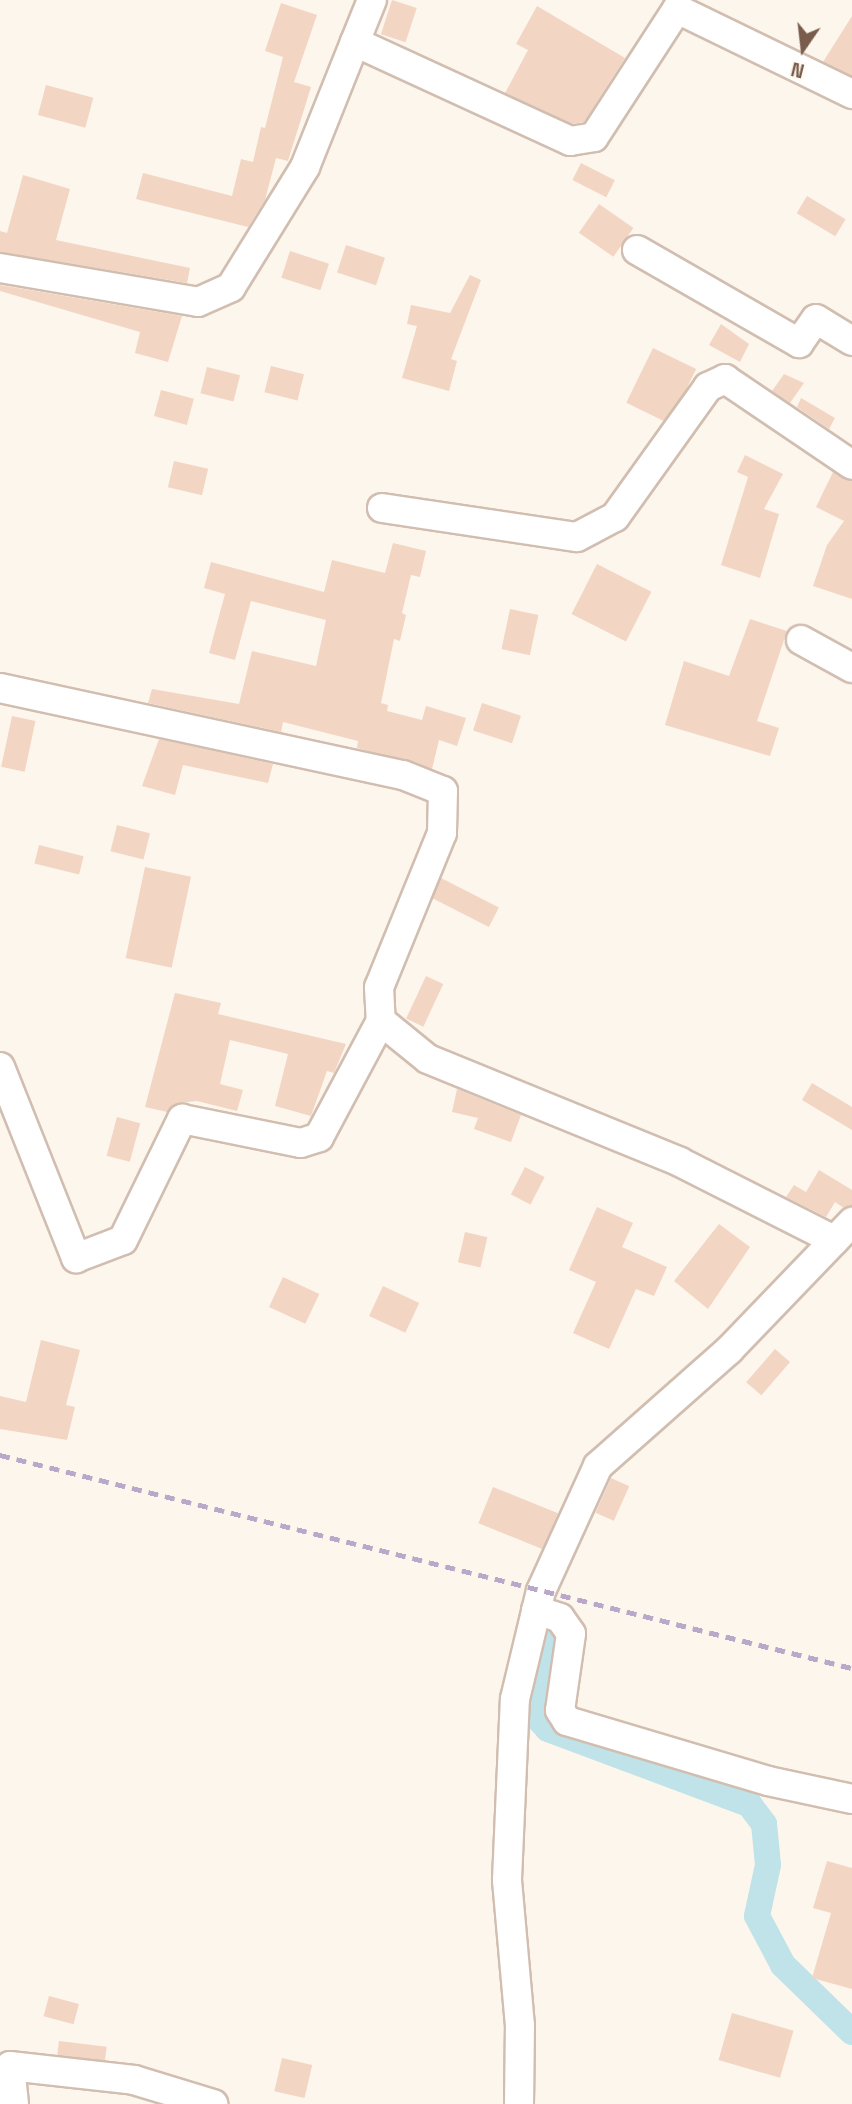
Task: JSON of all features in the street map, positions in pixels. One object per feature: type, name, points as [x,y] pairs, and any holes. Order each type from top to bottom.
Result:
[{"type":"street","points":[[0,268],[198,302],[231,287],[305,167],[372,0]]},
{"type":"street","points":[[355,42],[570,141],[594,137],[680,4],[852,94]]},
{"type":"street","points":[[637,250],[799,343],[816,319],[852,341]]},
{"type":"street","points":[[382,508],[577,537],[615,517],[708,387],[725,379],[852,465]]},
{"type":"street","points":[[802,640],[852,668]]},
{"type":"street","points":[[0,688],[403,775],[443,791],[442,833],[379,987],[381,1021],[319,1137],[301,1143],[182,1119],[123,1240],[76,1258],[0,1067]]},
{"type":"street","points":[[381,1021],[428,1059],[843,1231],[729,1350],[598,1466],[536,1610],[515,1699],[507,1880],[520,2026],[519,2104]]},
{"type":"street","points":[[536,1610],[560,1618],[571,1634],[560,1710],[567,1721],[768,1781],[852,1799]]},
{"type":"street","points":[[14,2104],[10,2066],[134,2080],[213,2104]]},
{"type":"building","points":[[392,0],[417,8],[406,42],[381,34]]},
{"type":"building","points":[[281,3],[317,15],[294,82],[311,87],[288,161],[276,158],[265,200],[248,227],[136,199],[143,173],[232,196],[241,159],[253,162],[261,127],[265,128],[283,57],[265,51]]},
{"type":"building","points":[[537,6],[625,58],[584,122],[572,124],[505,93],[528,50],[516,44]]},
{"type":"building","points":[[852,16],[852,76],[823,62]]},
{"type":"building","points":[[46,85],[93,98],[85,128],[38,115]]},
{"type":"building","points":[[581,163],[615,180],[606,197],[572,180]]},
{"type":"building","points":[[23,175],[70,189],[56,240],[190,268],[187,283],[0,252],[0,231],[7,233]]},
{"type":"building","points":[[807,196],[846,219],[835,236],[797,213]]},
{"type":"building","points":[[599,204],[633,228],[613,257],[579,233]]},
{"type":"building","points":[[346,245],[385,258],[376,285],[337,273]]},
{"type":"building","points":[[290,251],[329,264],[320,290],[281,278]]},
{"type":"building","points":[[470,275],[481,280],[451,359],[457,361],[449,391],[402,378],[417,326],[407,324],[411,305],[450,313]]},
{"type":"building","points":[[0,285],[182,316],[168,362],[135,353],[140,332],[0,291]]},
{"type":"building","points":[[721,324],[749,344],[740,362],[709,345]]},
{"type":"building","points":[[653,348],[696,369],[669,424],[626,403]]},
{"type":"building","points":[[271,366],[304,374],[297,400],[264,392]]},
{"type":"building","points":[[207,367],[240,375],[233,401],[200,393]]},
{"type":"building","points":[[784,374],[804,383],[790,403],[772,391]]},
{"type":"building","points":[[161,390],[194,399],[187,425],[154,416]]},
{"type":"building","points":[[801,398],[835,418],[829,429],[797,407]]},
{"type":"building","points":[[745,455],[783,474],[764,509],[779,514],[760,578],[721,565],[748,477],[737,472]]},
{"type":"building","points":[[174,461],[208,469],[202,495],[168,487]]},
{"type":"building","points":[[833,472],[852,481],[852,599],[813,586],[827,545],[844,521],[816,507]]},
{"type":"building","points":[[393,543],[426,551],[420,577],[411,575],[402,613],[406,615],[400,641],[394,639],[381,703],[388,705],[387,711],[422,720],[426,706],[466,718],[457,746],[439,740],[432,769],[357,748],[358,741],[283,722],[281,732],[148,703],[152,689],[239,704],[252,651],[316,666],[326,620],[251,601],[235,660],[209,653],[225,594],[204,588],[211,562],[324,592],[332,560],[385,573]]},
{"type":"building","points":[[597,564],[651,592],[626,642],[572,614]]},
{"type":"building","points":[[510,609],[538,615],[530,655],[501,649]]},
{"type":"building","points":[[750,619],[787,631],[757,721],[779,728],[770,756],[665,725],[684,661],[729,676]]},
{"type":"building","points":[[482,703],[521,716],[512,743],[473,731]]},
{"type":"building","points":[[12,716],[35,721],[25,772],[1,767]]},
{"type":"building","points":[[159,739],[273,764],[268,783],[183,765],[175,795],[142,786]]},
{"type":"building","points":[[117,825],[150,833],[143,859],[110,851]]},
{"type":"building","points":[[39,845],[84,856],[79,875],[34,863]]},
{"type":"building","points":[[145,867],[191,877],[172,968],[126,958]]},
{"type":"building","points":[[441,878],[499,908],[489,927],[431,898]]},
{"type":"building","points":[[426,976],[443,984],[423,1027],[406,1019]]},
{"type":"building","points":[[175,993],[221,1003],[218,1014],[346,1044],[334,1073],[327,1071],[311,1116],[275,1106],[288,1054],[230,1040],[220,1084],[243,1090],[237,1111],[197,1101],[178,1103],[167,1112],[145,1107]]},
{"type":"building","points":[[812,1083],[852,1107],[852,1130],[802,1100]]},
{"type":"building","points":[[457,1089],[521,1115],[511,1142],[474,1129],[478,1118],[452,1112]]},
{"type":"building","points":[[117,1117],[140,1123],[130,1162],[107,1156]]},
{"type":"building","points":[[525,1167],[545,1177],[531,1205],[511,1195]]},
{"type":"building","points":[[819,1170],[852,1190],[852,1206],[844,1208],[835,1202],[826,1217],[786,1197],[794,1185],[806,1192]]},
{"type":"building","points":[[597,1207],[633,1223],[622,1247],[667,1267],[654,1296],[636,1289],[609,1349],[573,1333],[596,1282],[569,1270]]},
{"type":"building","points":[[719,1224],[750,1247],[708,1309],[674,1281]]},
{"type":"building","points":[[465,1232],[487,1237],[480,1267],[458,1262]]},
{"type":"building","points":[[283,1277],[319,1294],[305,1324],[269,1307]]},
{"type":"building","points":[[383,1286],[419,1303],[405,1333],[369,1316]]},
{"type":"building","points":[[41,1340],[80,1350],[66,1405],[75,1407],[67,1440],[0,1429],[0,1396],[26,1402]]},
{"type":"building","points":[[775,1349],[790,1362],[761,1395],[746,1382]]},
{"type":"building","points":[[611,1478],[629,1486],[614,1521],[596,1513]]},
{"type":"building","points":[[493,1487],[558,1513],[543,1549],[478,1523]]},
{"type":"building","points":[[827,1861],[852,1868],[852,1989],[812,1978],[831,1913],[813,1908]]},
{"type":"building","points":[[49,1996],[79,2004],[74,2024],[44,2016]]},
{"type":"building","points":[[732,2013],[794,2031],[780,2078],[718,2060]]},
{"type":"building","points":[[59,2041],[107,2047],[105,2061],[57,2055]]},
{"type":"building","points":[[282,2058],[312,2065],[305,2098],[274,2091]]},
{"type":"waterway","points":[[547,1634],[539,1719],[548,1729],[749,1804],[764,1824],[768,1865],[757,1916],[783,1965],[852,2032]]},
{"type":"railway","points":[[0,1455],[852,1668]]}]
